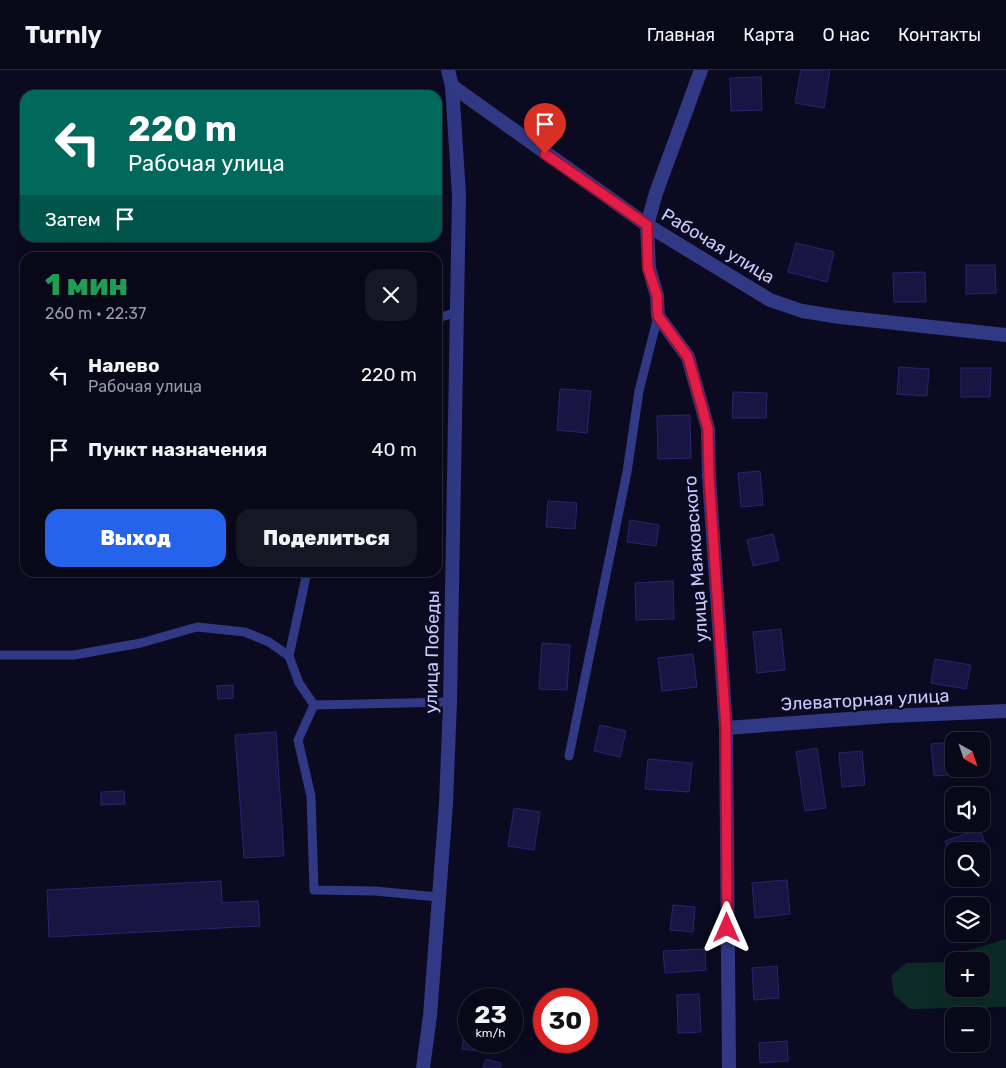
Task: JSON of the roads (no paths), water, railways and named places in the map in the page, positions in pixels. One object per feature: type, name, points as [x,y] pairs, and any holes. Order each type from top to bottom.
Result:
[{"type":"street","name":"улица Победы","points":[[423,1068],[430,1016],[446,804],[450,702],[458,195],[452,86],[448,70]]},
{"type":"street","points":[[658,316],[657,296],[648,268],[647,225],[656,193],[701,70]]},
{"type":"street","name":"Рабочая улица","points":[[452,86],[647,225],[770,300],[802,311],[840,317],[1006,335]]},
{"type":"street","name":"улица Маяковского","points":[[658,316],[688,357],[708,429],[709,477],[726,728],[728,1068]]},
{"type":"street","name":"Элеваторная улица","points":[[726,728],[889,716],[1006,712]]},
{"type":"lane","points":[[442,317],[457,312]]},
{"type":"lane","points":[[569,756],[627,472],[639,391],[658,316]]},
{"type":"lane","points":[[289,656],[306,577]]},
{"type":"lane","points":[[0,655],[74,655],[140,644],[197,627],[245,632],[270,642],[289,656],[299,682],[314,705]]},
{"type":"lane","points":[[314,705],[450,702]]},
{"type":"lane","points":[[314,705],[298,740],[311,796],[314,890],[376,891],[438,897]]}]
